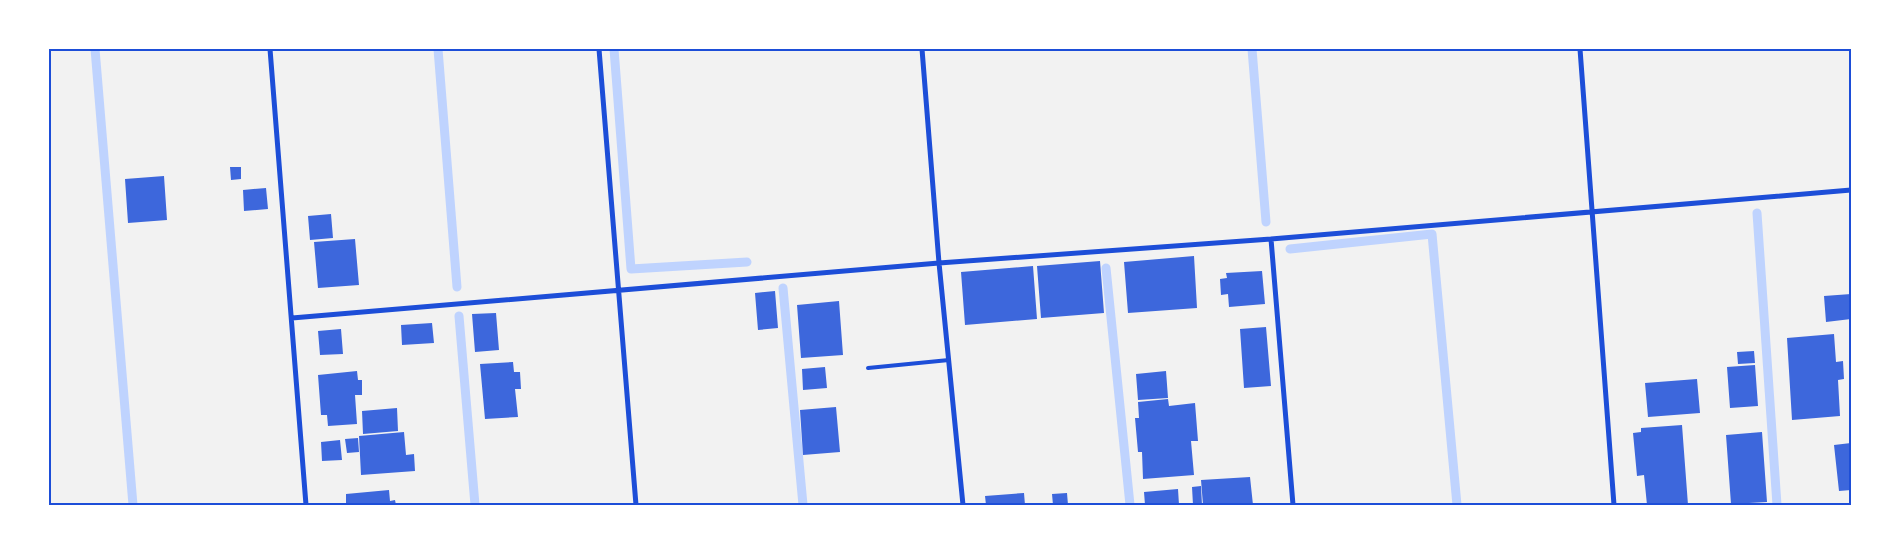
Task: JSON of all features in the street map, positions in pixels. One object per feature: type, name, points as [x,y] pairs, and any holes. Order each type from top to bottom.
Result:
[{"type":"street","points":[[270,49],[306,505]]},
{"type":"street","points":[[599,49],[636,505]]},
{"type":"street","points":[[922,49],[939,263],[963,505]]},
{"type":"street","points":[[1580,49],[1614,505]]},
{"type":"street","points":[[292,318],[939,263],[1271,240],[1593,210],[1851,190]]},
{"type":"street","points":[[1271,240],[1292,505]]},
{"type":"lane","points":[[868,368],[949,360]]},
{"type":"building","points":[[230,167],[241,167],[241,179],[231,180]]},
{"type":"building","points":[[164,176],[167,220],[128,223],[125,179]]},
{"type":"building","points":[[266,188],[268,209],[244,211],[243,190]]},
{"type":"building","points":[[331,214],[333,238],[310,240],[308,216]]},
{"type":"building","points":[[355,239],[359,285],[318,288],[314,242]]},
{"type":"building","points":[[1194,256],[1197,308],[1128,313],[1124,262]]},
{"type":"building","points":[[1100,261],[1104,313],[1041,318],[1037,266]]},
{"type":"building","points":[[1033,266],[1037,319],[965,325],[961,272]]},
{"type":"building","points":[[1262,271],[1265,304],[1229,307],[1228,294],[1221,295],[1220,279],[1227,278],[1226,273]]},
{"type":"building","points":[[775,291],[778,328],[758,330],[755,293]]},
{"type":"building","points":[[1851,294],[1851,319],[1826,322],[1824,296]]},
{"type":"building","points":[[839,301],[843,355],[801,358],[797,305]]},
{"type":"building","points":[[496,313],[499,350],[475,352],[472,314]]},
{"type":"building","points":[[432,323],[434,343],[402,345],[401,325]]},
{"type":"building","points":[[1266,327],[1271,386],[1244,388],[1240,329]]},
{"type":"building","points":[[341,329],[343,354],[320,355],[318,331]]},
{"type":"building","points":[[1834,334],[1836,362],[1843,361],[1844,379],[1838,380],[1840,416],[1792,420],[1787,338]]},
{"type":"building","points":[[1754,351],[1755,363],[1738,364],[1737,352]]},
{"type":"building","points":[[513,362],[514,372],[520,372],[521,389],[515,389],[518,417],[485,419],[480,364]]},
{"type":"building","points":[[1755,365],[1758,406],[1730,408],[1727,367]]},
{"type":"building","points":[[825,367],[827,388],[803,390],[802,369]]},
{"type":"building","points":[[357,371],[358,380],[362,380],[362,395],[355,395],[357,424],[328,426],[327,415],[321,415],[318,375]]},
{"type":"building","points":[[1166,371],[1168,398],[1138,400],[1136,374]]},
{"type":"building","points":[[1697,379],[1700,413],[1648,417],[1645,383]]},
{"type":"building","points":[[1168,399],[1169,406],[1195,403],[1198,441],[1191,441],[1194,475],[1143,479],[1142,452],[1138,452],[1135,418],[1139,418],[1138,402]]},
{"type":"building","points":[[836,407],[840,452],[803,455],[800,410]]},
{"type":"building","points":[[397,408],[398,431],[363,434],[362,411]]},
{"type":"building","points":[[1682,425],[1688,505],[1647,505],[1644,475],[1637,476],[1633,433],[1641,432],[1641,428]]},
{"type":"building","points":[[404,432],[406,455],[414,454],[415,471],[361,475],[359,436]]},
{"type":"building","points":[[1762,432],[1767,502],[1731,504],[1726,435]]},
{"type":"building","points":[[358,438],[359,452],[347,453],[345,439]]},
{"type":"building","points":[[340,440],[342,460],[322,461],[321,442]]},
{"type":"building","points":[[1851,443],[1851,490],[1839,491],[1834,445]]},
{"type":"building","points":[[1250,477],[1253,505],[1203,505],[1201,480]]},
{"type":"building","points":[[1201,486],[1202,505],[1193,505],[1192,487]]},
{"type":"building","points":[[1178,489],[1179,505],[1145,505],[1144,492]]},
{"type":"building","points":[[389,490],[390,501],[395,500],[396,505],[346,505],[346,494]]},
{"type":"building","points":[[1024,493],[1025,505],[986,505],[985,496]]},
{"type":"building","points":[[1067,493],[1068,505],[1053,505],[1052,494]]},
{"type":"waterway","points":[[95,49],[133,505]]},
{"type":"waterway","points":[[438,49],[457,287]]},
{"type":"waterway","points":[[614,49],[631,269],[747,262]]},
{"type":"waterway","points":[[1252,49],[1266,222]]},
{"type":"waterway","points":[[1757,213],[1777,505]]},
{"type":"waterway","points":[[1290,249],[1432,234],[1457,505]]},
{"type":"waterway","points":[[1106,268],[1130,505]]},
{"type":"waterway","points":[[783,288],[803,505]]},
{"type":"waterway","points":[[459,316],[475,505]]}]
